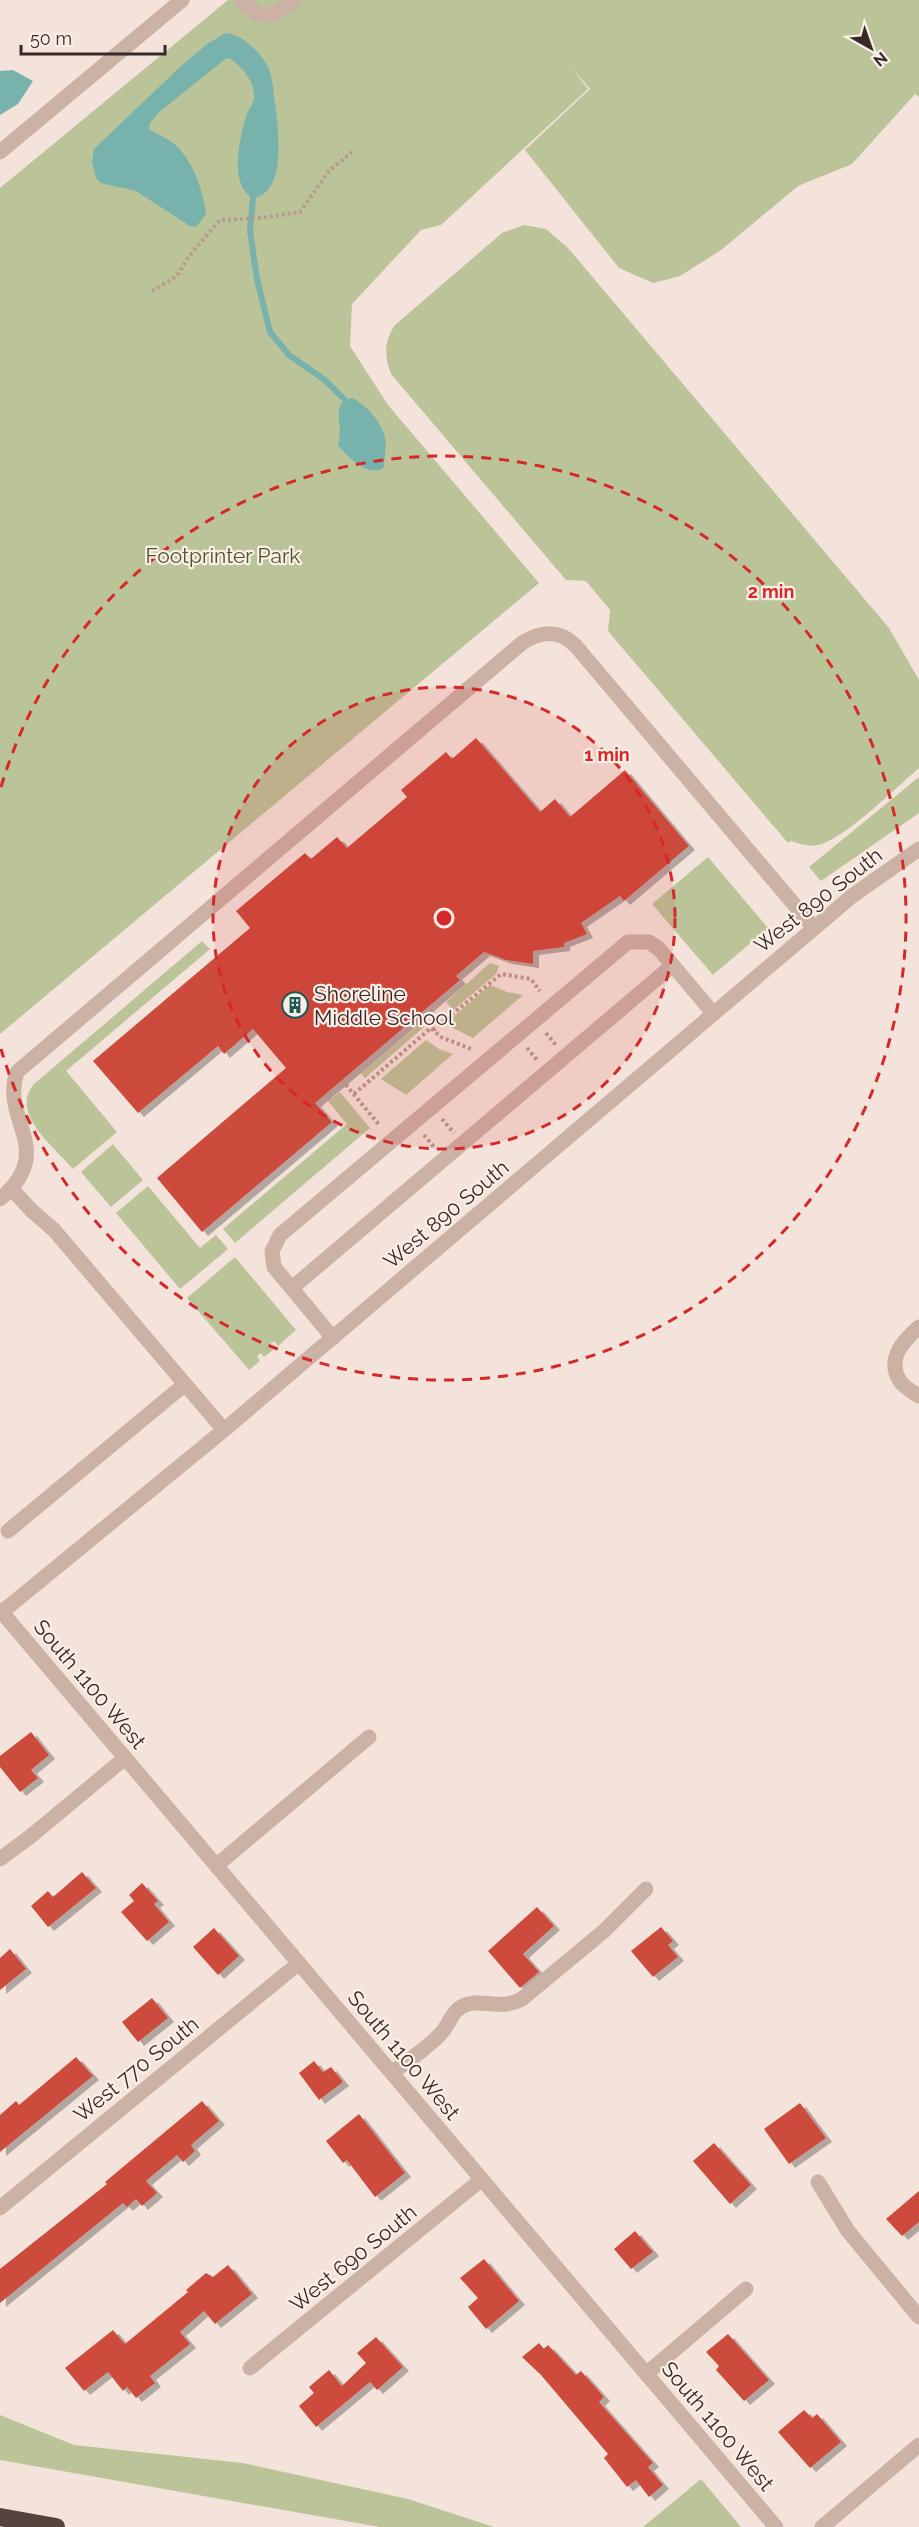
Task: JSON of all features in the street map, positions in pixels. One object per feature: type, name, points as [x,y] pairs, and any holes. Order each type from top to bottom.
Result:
[{"type":"highway","points":[[0,2517],[56,2527]]},
{"type":"street","points":[[0,152],[182,0]]},
{"type":"street","points":[[241,0],[258,15],[266,17],[276,14],[294,0]]},
{"type":"street","points":[[225,1430],[54,1230],[31,1210],[6,1194],[20,1174],[22,1152],[19,1141],[7,1119],[5,1102],[8,1087],[17,1072],[522,643],[541,634],[559,634],[575,645],[814,928]]},
{"type":"street","name":"West 890 South","points":[[1,1611],[225,1430],[852,896],[919,849]]},
{"type":"street","points":[[333,1338],[274,1267],[272,1259],[274,1243],[280,1235],[628,942],[649,942],[673,965],[713,1013]]},
{"type":"street","points":[[292,1288],[673,965]]},
{"type":"street","points":[[919,1327],[902,1341],[894,1364],[900,1382],[919,1396]]},
{"type":"street","points":[[8,1531],[184,1384]]},
{"type":"street","name":"South 1100 West","points":[[1,1611],[776,2527]]},
{"type":"street","points":[[217,1865],[369,1737]]},
{"type":"street","points":[[0,1859],[125,1758]]},
{"type":"street","points":[[392,2073],[438,2035],[459,2008],[468,2004],[511,2005],[522,1999],[604,1931],[646,1889]]},
{"type":"street","name":"West 770 South","points":[[0,2208],[298,1963]]},
{"type":"street","name":"West 690 South","points":[[250,2368],[482,2179]]},
{"type":"street","points":[[818,2182],[848,2231],[919,2317]]},
{"type":"street","points":[[646,2374],[746,2289]]},
{"type":"street","points":[[822,2527],[919,2445]]},
{"type":"path","points":[[152,291],[177,276],[189,256],[220,220],[263,219],[300,212],[329,171],[352,152]]},
{"type":"path","points":[[354,1095],[431,1028],[433,1030],[501,974],[531,979],[540,991]]},
{"type":"path","points":[[433,1030],[441,1037],[471,1049]]},
{"type":"path","points":[[545,1032],[557,1046]]},
{"type":"path","points":[[526,1047],[538,1062]]},
{"type":"path","points":[[342,1080],[380,1126]]},
{"type":"path","points":[[442,1119],[454,1133]]},
{"type":"path","points":[[424,1135],[436,1149]]},
{"type":"green space","name":"Footprinter Park","points":[[228,0],[919,0],[919,97],[915,94],[852,164],[798,186],[721,250],[680,276],[653,283],[619,268],[525,150],[590,89],[570,66],[588,89],[441,225],[421,230],[352,304],[350,346],[388,405],[539,583],[0,1034],[0,188]]},
{"type":"green space","points":[[524,225],[546,229],[568,248],[889,628],[919,680],[919,768],[870,812],[829,841],[815,846],[791,841],[788,843],[608,631],[610,610],[586,581],[566,580],[391,374],[386,349],[395,325],[502,233]]},
{"type":"green space","points":[[919,777],[919,813],[821,881],[809,867]]},
{"type":"green space","points":[[708,857],[768,928],[713,975],[652,904]]},
{"type":"green space","points":[[202,941],[210,949],[66,1071],[117,1132],[73,1169],[46,1140],[30,1118],[27,1106],[28,1095],[34,1084]]},
{"type":"green space","points":[[490,963],[499,966],[496,974],[453,1010],[446,1002]]},
{"type":"green space","points":[[490,985],[523,995],[473,1038],[445,1024]]},
{"type":"green space","points":[[421,1023],[424,1027],[365,1078],[361,1073]]},
{"type":"green space","points":[[426,1040],[439,1049],[453,1054],[406,1095],[381,1079]]},
{"type":"green space","points":[[340,1092],[370,1128],[235,1243],[223,1229],[347,1124],[328,1101]]},
{"type":"green space","points":[[113,1144],[143,1180],[111,1207],[81,1172]]},
{"type":"green space","points":[[148,1186],[200,1248],[216,1235],[228,1249],[180,1289],[116,1213]]},
{"type":"green space","points":[[235,1257],[296,1330],[278,1346],[274,1341],[270,1344],[273,1350],[264,1357],[261,1353],[257,1356],[260,1361],[249,1370],[187,1298]]},
{"type":"green space","points":[[0,2415],[74,2445],[243,2463],[408,2499],[494,2527],[380,2527],[0,2460]]},
{"type":"green space","points":[[701,2479],[741,2527],[643,2527]]},
{"type":"water","points":[[226,33],[239,37],[250,45],[265,61],[270,71],[279,143],[276,172],[272,185],[264,194],[253,198],[245,192],[238,172],[239,147],[247,114],[254,99],[254,91],[250,80],[239,65],[229,58],[224,60],[158,113],[150,123],[149,129],[180,149],[195,175],[206,214],[196,227],[190,226],[136,191],[101,183],[96,178],[92,162],[94,149],[180,67],[207,44]]},
{"type":"water","points":[[13,70],[33,81],[18,104],[0,115],[0,71]]},
{"type":"water","points":[[352,398],[368,409],[383,432],[386,445],[384,467],[380,470],[362,467],[338,445],[340,406]]},
{"type":"building","name":"Shoreline Middle School","points":[[476,738],[540,812],[555,799],[570,817],[625,770],[689,846],[624,901],[620,896],[581,923],[587,934],[564,943],[564,947],[533,951],[533,964],[506,960],[484,952],[456,976],[460,980],[315,1103],[332,1122],[202,1232],[157,1178],[286,1068],[253,1029],[224,1054],[218,1046],[138,1113],[93,1061],[250,928],[236,911],[305,853],[311,859],[337,837],[347,848],[407,797],[401,790],[446,752],[452,759]]},
{"type":"building","points":[[31,1732],[49,1755],[31,1770],[38,1778],[20,1792],[0,1767],[0,1756]]},
{"type":"building","points":[[82,1872],[96,1888],[48,1927],[31,1906],[48,1891],[53,1897]]},
{"type":"building","points":[[142,1883],[158,1901],[154,1904],[169,1922],[147,1941],[121,1912],[134,1901],[129,1895]]},
{"type":"building","points":[[537,1907],[554,1926],[523,1954],[539,1972],[520,1988],[488,1951]]},
{"type":"building","points":[[661,1927],[673,1941],[668,1945],[678,1957],[653,1977],[631,1951]]},
{"type":"building","points":[[214,1928],[239,1956],[218,1975],[193,1947]]},
{"type":"building","points":[[10,1949],[26,1969],[0,1990],[0,1958]]},
{"type":"building","points":[[152,1998],[168,2018],[138,2042],[122,2022]]},
{"type":"building","points":[[76,2057],[93,2076],[0,2152],[0,2115],[16,2101],[19,2105]]},
{"type":"building","points":[[314,2061],[323,2072],[331,2067],[343,2082],[319,2100],[299,2073]]},
{"type":"building","points":[[202,2101],[219,2121],[191,2145],[195,2151],[183,2162],[177,2155],[146,2181],[157,2193],[142,2206],[136,2199],[127,2207],[123,2203],[0,2303],[0,2269],[107,2184],[105,2182]]},
{"type":"building","points":[[800,2103],[826,2138],[789,2164],[764,2129]]},
{"type":"building","points":[[359,2114],[405,2173],[375,2197],[347,2160],[343,2163],[326,2141]]},
{"type":"building","points":[[714,2143],[751,2185],[730,2204],[693,2161]]},
{"type":"building","points":[[919,2191],[919,2222],[902,2236],[886,2219]]},
{"type":"building","points":[[635,2231],[653,2252],[631,2269],[614,2249]]},
{"type":"building","points":[[484,2259],[519,2301],[486,2329],[468,2307],[478,2298],[460,2278]]},
{"type":"building","points":[[228,2265],[252,2294],[215,2324],[204,2311],[180,2332],[190,2344],[150,2376],[155,2383],[136,2398],[127,2387],[123,2391],[108,2372],[84,2391],[65,2368],[113,2330],[125,2344],[188,2292],[186,2290],[206,2273],[213,2277]]},
{"type":"building","points":[[728,2334],[769,2380],[744,2401],[716,2370],[719,2366],[706,2352]]},
{"type":"building","points":[[376,2337],[403,2367],[377,2390],[370,2382],[316,2427],[299,2406],[314,2393],[309,2387],[329,2370],[342,2386],[366,2363],[357,2353]]},
{"type":"building","points":[[539,2343],[544,2349],[548,2345],[576,2375],[581,2371],[604,2397],[599,2402],[653,2463],[648,2467],[663,2485],[649,2497],[636,2480],[627,2487],[604,2458],[608,2454],[541,2375],[522,2357]]},
{"type":"building","points":[[804,2410],[812,2418],[817,2414],[841,2442],[810,2468],[778,2432]]},
{"type":"waterway","points":[[253,198],[250,231],[257,279],[270,332],[289,355],[325,380],[345,400]]},
{"type":"place","name":"Shoreline Middle School","points":[[295,1005]]}]
